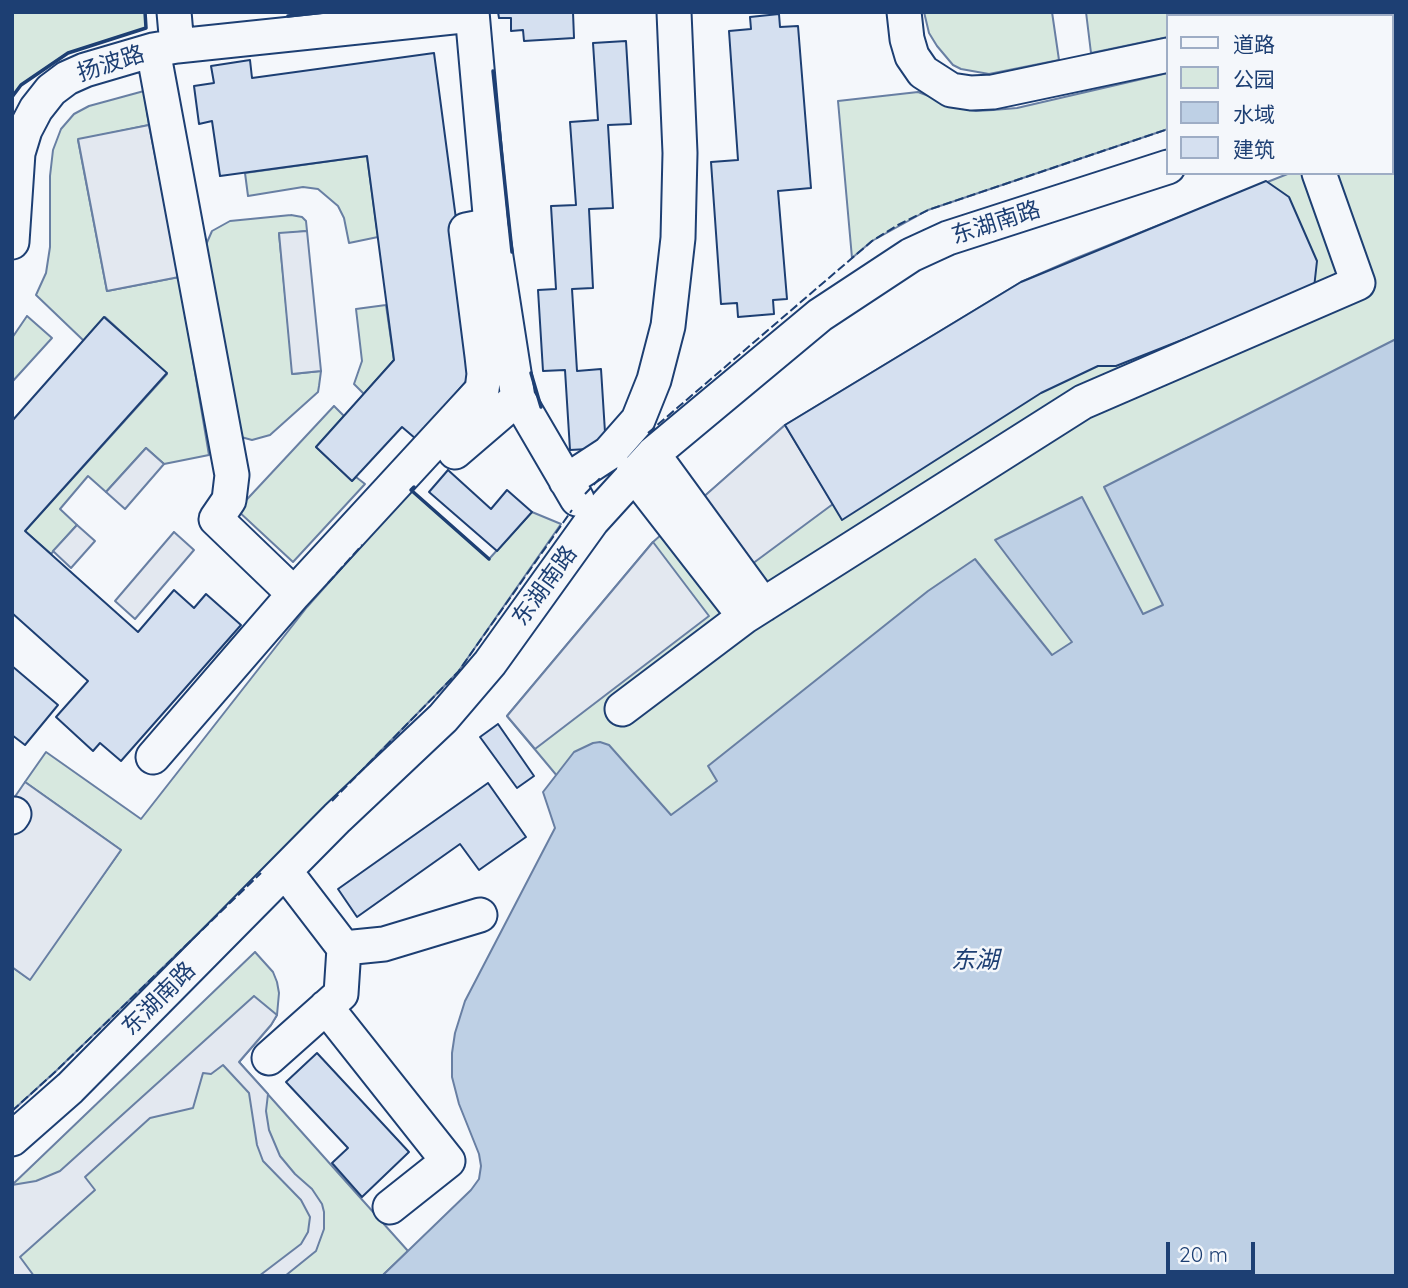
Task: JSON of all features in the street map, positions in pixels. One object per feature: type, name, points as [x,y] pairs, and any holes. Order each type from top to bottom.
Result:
[{"type":"street","name":"扬波路","points":[[12,242],[18,153],[25,130],[36,109],[51,90],[67,78],[85,70],[165,48],[174,12]]},
{"type":"street","points":[[294,594],[216,519],[229,500],[232,475],[165,48],[344,20],[472,14],[491,225],[518,398],[572,491],[638,420],[654,380],[668,326],[678,238],[680,153],[674,12]]},
{"type":"street","points":[[904,12],[906,39],[912,56],[923,72],[951,90],[993,92],[1166,55]]},
{"type":"street","name":"东湖南路","points":[[12,1139],[70,1088],[285,871],[443,718],[468,690],[592,521],[643,463],[820,315],[911,255],[948,238],[1166,168]]},
{"type":"street","points":[[622,709],[753,611],[1083,402],[1358,283],[1320,175]]},
{"type":"street","points":[[153,757],[294,594],[482,390],[484,374],[466,230],[491,225]]},
{"type":"street","points":[[455,452],[518,398]]},
{"type":"street","points":[[643,463],[753,611]]},
{"type":"street","points":[[269,1058],[341,995],[344,948],[285,871]]},
{"type":"street","points":[[344,948],[384,944],[481,915]]},
{"type":"street","points":[[326,1007],[448,1161],[390,1207]]},
{"type":"green space","points":[[12,12],[145,12],[146,28],[68,53],[21,85],[12,97]]},
{"type":"green space","points":[[924,12],[1052,12],[1059,60],[989,74],[961,69],[953,65],[937,46],[929,33]]},
{"type":"green space","points":[[1086,12],[1179,12],[1166,14],[1166,37],[1091,53]]},
{"type":"green space","points":[[1166,73],[1166,130],[928,210],[872,241],[852,258],[838,101],[918,92],[976,111],[1017,108]]},
{"type":"green space","points":[[144,91],[149,125],[78,140],[107,291],[179,277],[209,455],[164,464],[146,448],[106,492],[88,476],[60,509],[77,525],[51,554],[25,531],[167,374],[105,317],[84,341],[36,295],[46,273],[50,247],[50,176],[53,150],[61,129],[74,114],[89,106]]},
{"type":"green space","points":[[1394,134],[1396,705],[766,1026],[507,716],[653,542],[785,425],[1021,282],[1074,259],[1285,175],[1394,175]]},
{"type":"green space","points":[[367,156],[378,237],[349,243],[344,218],[338,206],[318,189],[303,187],[248,196],[245,173]]},
{"type":"green space","points":[[291,215],[302,217],[306,221],[307,231],[279,234],[293,374],[321,371],[318,392],[270,435],[252,440],[241,437],[205,247],[212,231],[230,221]]},
{"type":"green space","points":[[386,305],[394,360],[364,394],[354,384],[362,361],[356,309]]},
{"type":"green space","points":[[27,316],[52,338],[12,382],[12,338]]},
{"type":"green space","points":[[334,406],[344,416],[316,447],[352,481],[356,477],[365,484],[293,562],[237,510]]},
{"type":"green space","points":[[411,490],[489,559],[532,512],[561,524],[458,672],[272,862],[12,1111],[12,967],[29,979],[121,850],[25,782],[46,752],[141,819],[307,607]]},
{"type":"green space","points":[[255,952],[273,972],[277,982],[277,1015],[239,1062],[408,1251],[382,1276],[12,1276],[12,1185]]},
{"type":"shaded area","points":[[149,125],[179,277],[107,291],[78,139]]},
{"type":"shaded area","points":[[307,231],[321,371],[292,374],[279,233]]},
{"type":"shaded area","points":[[785,425],[833,504],[748,567],[700,500]]},
{"type":"shaded area","points":[[146,448],[164,464],[125,509],[106,492]]},
{"type":"shaded area","points":[[77,525],[95,541],[71,568],[53,551]]},
{"type":"shaded area","points":[[174,532],[194,550],[135,619],[115,601]]},
{"type":"shaded area","points":[[653,542],[709,616],[535,749],[507,716]]},
{"type":"shaded area","points":[[25,782],[121,850],[30,980],[12,967],[12,801]]},
{"type":"shaded area","points":[[254,996],[277,1015],[239,1062],[268,1094],[266,1111],[269,1130],[280,1156],[312,1189],[322,1204],[324,1229],[316,1251],[285,1276],[259,1276],[301,1244],[308,1232],[310,1217],[301,1200],[263,1161],[257,1145],[249,1093],[223,1065],[211,1074],[203,1073],[193,1108],[150,1118],[85,1177],[95,1190],[20,1257],[34,1276],[12,1276],[12,1185],[36,1181],[60,1171]]},
{"type":"water","name":"东湖","points":[[1396,339],[1396,1276],[382,1276],[471,1190],[479,1179],[479,1154],[459,1104],[452,1077],[455,1033],[465,1001],[555,828],[543,792],[574,752],[593,743],[609,745],[671,815],[717,781],[708,766],[928,591],[975,559],[1052,655],[1072,642],[995,540],[1082,497],[1143,614],[1163,605],[1104,487]]},
{"type":"building","points":[[498,12],[573,12],[574,38],[524,41],[523,30],[511,31],[511,18],[499,18]]},
{"type":"building","points":[[779,14],[780,27],[798,26],[811,188],[778,191],[787,299],[773,300],[774,314],[738,317],[737,303],[721,304],[711,162],[738,160],[729,31],[751,29],[750,17]]},
{"type":"building","points":[[626,41],[631,124],[608,125],[613,208],[589,209],[593,288],[572,289],[577,371],[601,369],[606,448],[570,450],[565,370],[543,371],[538,290],[556,289],[551,206],[576,205],[570,122],[598,120],[593,43]]},
{"type":"building","points":[[434,53],[476,370],[416,439],[402,427],[352,481],[316,447],[394,360],[367,156],[220,176],[212,121],[199,124],[194,86],[214,83],[211,66],[250,60],[252,78]]},
{"type":"building","points":[[1266,181],[1289,197],[1317,261],[1314,288],[1116,366],[1098,366],[1041,393],[842,520],[785,425],[1021,282]]},
{"type":"building","points":[[104,317],[167,373],[25,531],[138,632],[174,590],[194,608],[206,594],[241,625],[121,761],[100,743],[93,751],[56,717],[88,681],[12,613],[12,421]]},
{"type":"building","points":[[448,470],[491,509],[507,490],[532,512],[497,551],[429,492]]},
{"type":"building","points":[[12,666],[58,705],[25,745],[12,735]]},
{"type":"building","points":[[498,724],[534,776],[517,788],[480,737]]},
{"type":"building","points":[[488,783],[526,837],[479,870],[460,844],[357,917],[338,889]]},
{"type":"building","points":[[317,1053],[409,1152],[362,1197],[332,1163],[348,1148],[286,1082]]},
{"type":"fence","points":[[648,433],[872,241],[898,225],[928,210],[1166,130]]},
{"type":"fence","points":[[585,494],[602,476]]},
{"type":"fence","points":[[332,801],[458,672],[572,510]]},
{"type":"fence","points":[[328,583],[362,545]]},
{"type":"fence","points":[[12,1111],[261,873]]},
{"type":"wall","points":[[12,97],[21,85],[68,53],[146,28],[145,12]]},
{"type":"wall","points":[[288,16],[324,12]]},
{"type":"wall","points":[[493,71],[512,252]]},
{"type":"wall","points":[[531,373],[541,407]]},
{"type":"wall","points":[[414,487],[411,490],[489,559]]}]
